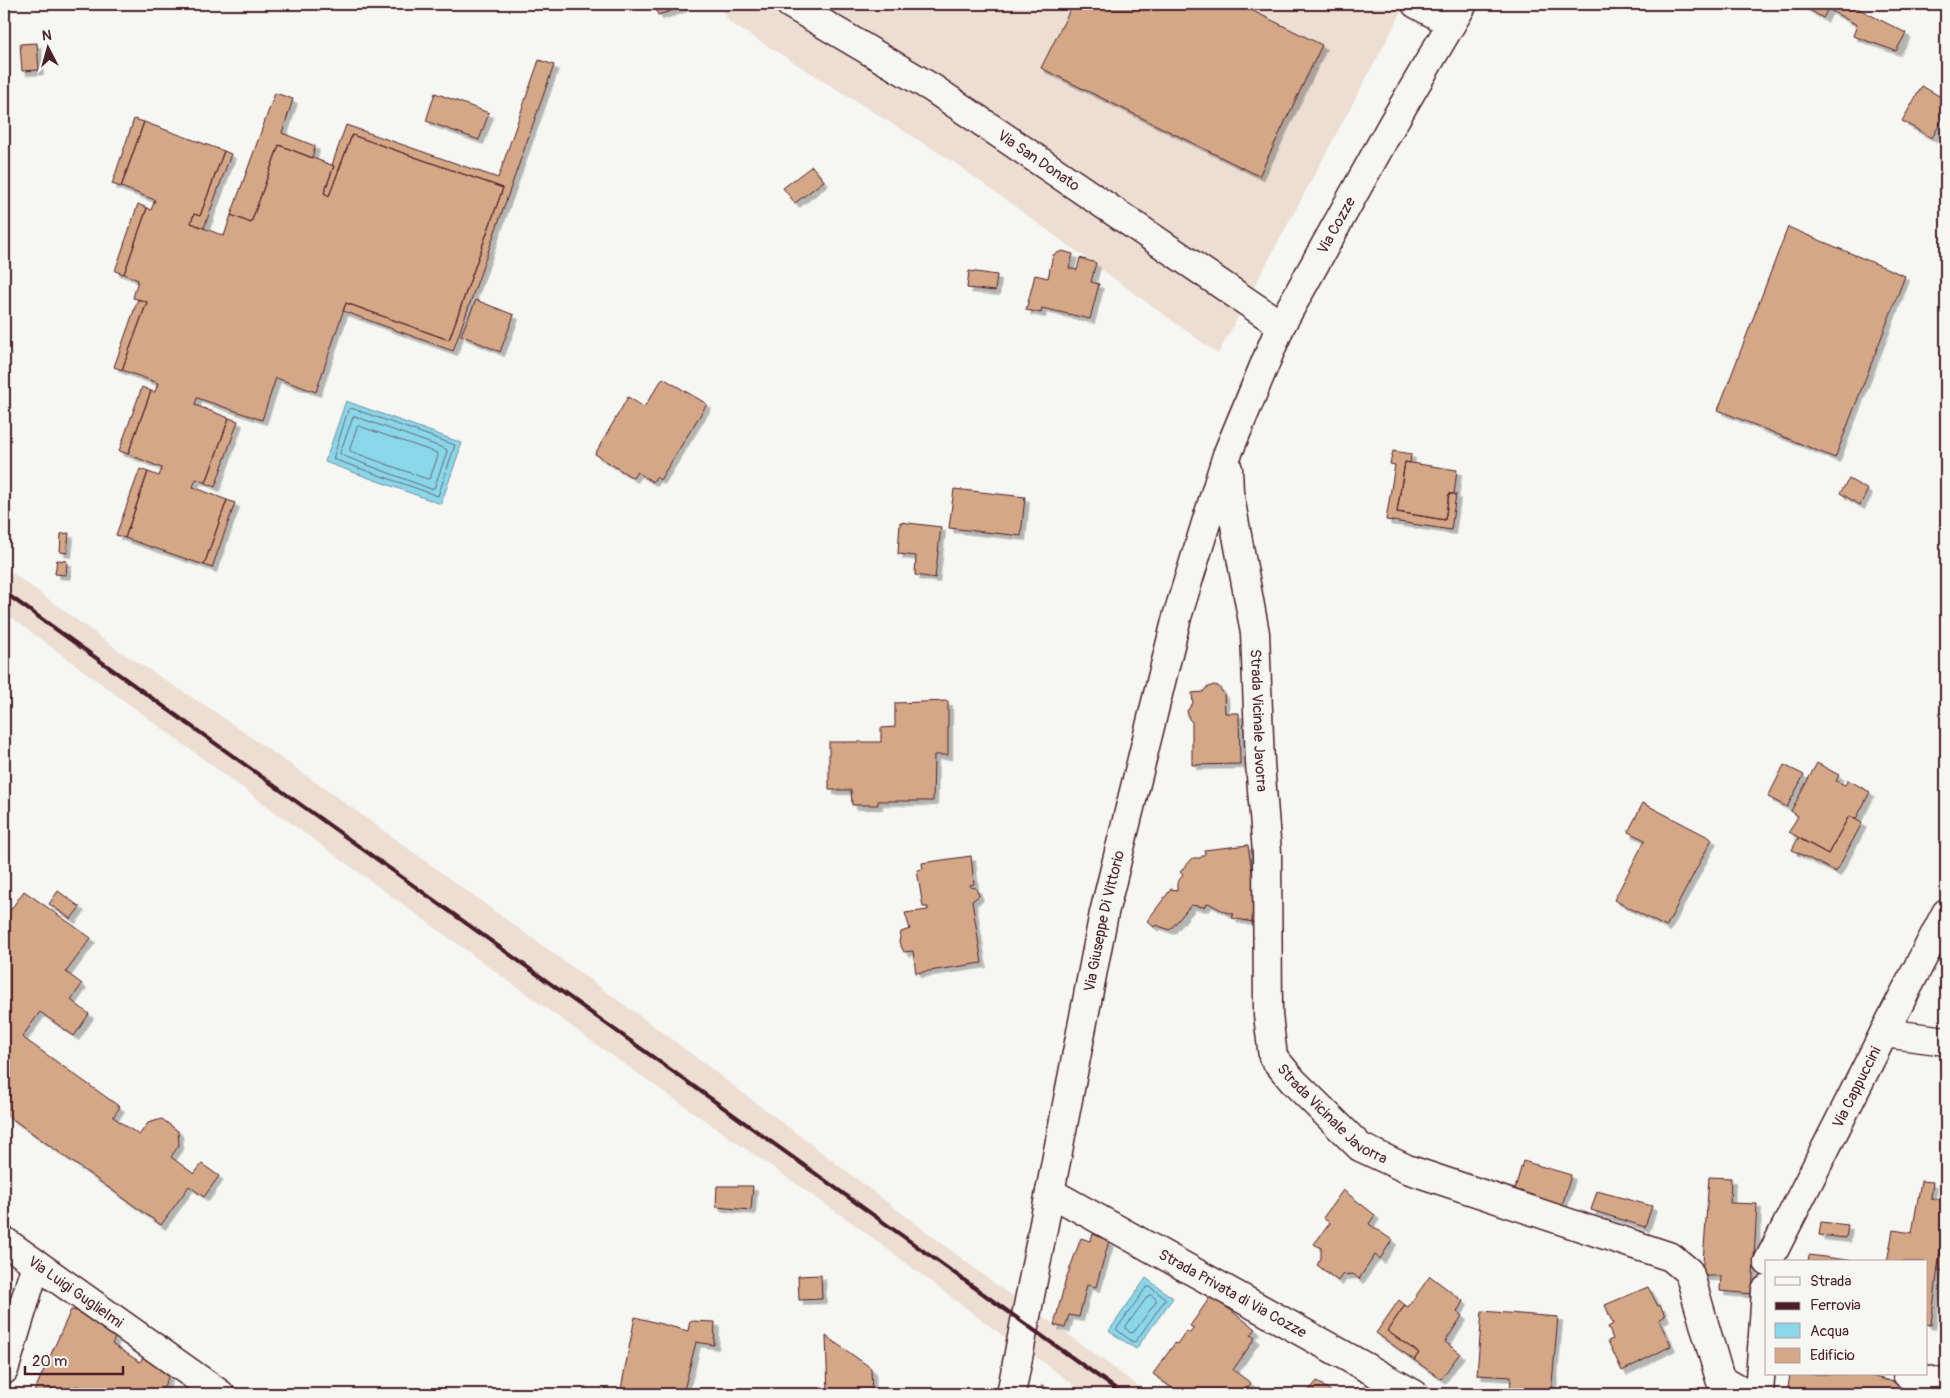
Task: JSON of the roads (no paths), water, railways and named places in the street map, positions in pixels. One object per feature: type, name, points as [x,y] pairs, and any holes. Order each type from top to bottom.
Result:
[{"type":"street","name":"Via San Donato","points":[[790,4],[932,88],[1281,325]]},
{"type":"street","points":[[1416,4],[1457,13]]},
{"type":"street","name":"Via Cozze","points":[[1227,455],[1281,325],[1393,123],[1457,13]]},
{"type":"street","name":"Via Giuseppe Di Vittorio","points":[[1011,1394],[1104,913],[1177,617],[1227,455]]},
{"type":"street","name":"Strada Vicinale Javorra","points":[[1227,455],[1229,492],[1255,633],[1260,763],[1267,853],[1268,1015],[1273,1057],[1293,1081],[1360,1147],[1407,1169],[1671,1257],[1689,1272],[1720,1379],[1746,1394]]},
{"type":"street","name":"Via Cappuccini","points":[[1769,1260],[1946,913]]},
{"type":"street","points":[[1884,1033],[1946,1041]]},
{"type":"street","name":"Strada Privata di Via Cozze","points":[[1050,1192],[1414,1394]]},
{"type":"street","name":"Via Luigi Guglielmi","points":[[4,1241],[36,1264],[186,1383],[220,1394]]},
{"type":"street","points":[[4,1370],[36,1264]]},
{"type":"street","points":[[1759,1394],[1765,1337]]},
{"type":"street","points":[[1914,1376],[1946,1385]]},
{"type":"water","points":[[346,401],[462,443],[441,504],[325,462]]},
{"type":"water","points":[[1146,1278],[1173,1298],[1136,1349],[1109,1331]]},
{"type":"railway","points":[[4,592],[1123,1394]]}]
